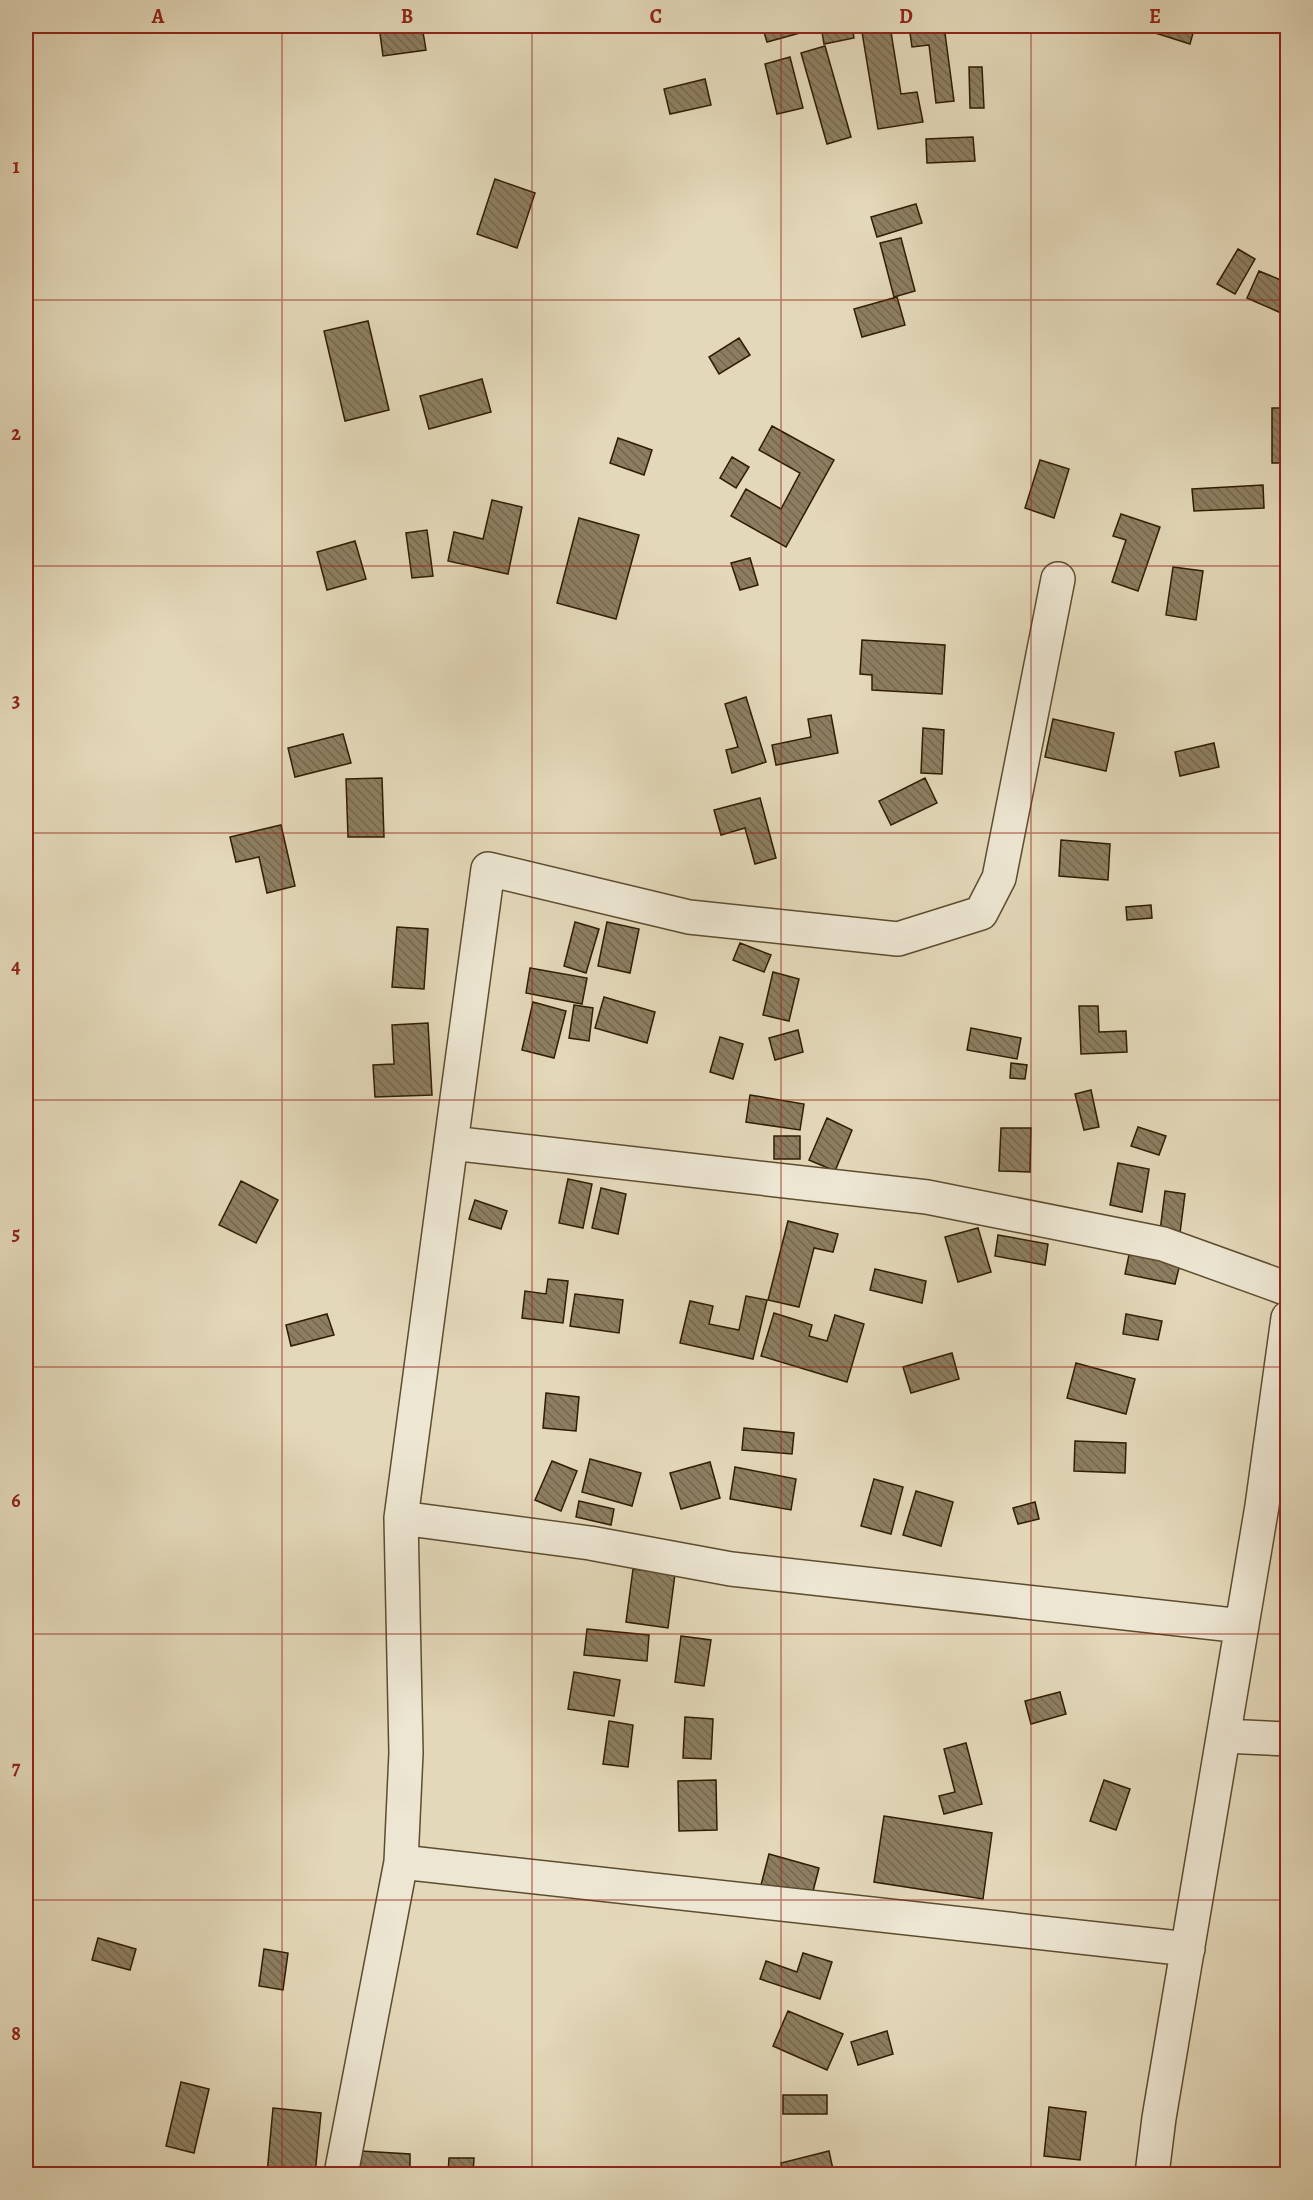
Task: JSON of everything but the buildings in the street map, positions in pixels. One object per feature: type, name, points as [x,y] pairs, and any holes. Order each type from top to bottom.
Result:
[{"type":"street","points":[[340,2175],[401,1862],[406,1753],[401,1518],[488,869],[689,917],[898,939],[981,913],[999,878],[1058,579]]},
{"type":"street","points":[[451,1143],[927,1197],[1163,1244],[1287,1289]]},
{"type":"street","points":[[1152,2175],[1263,1506],[1287,1318]]},
{"type":"street","points":[[401,1518],[590,1543],[731,1569],[1242,1626]]},
{"type":"street","points":[[1224,1736],[1287,1739]]},
{"type":"street","points":[[401,1862],[1188,1949]]}]
